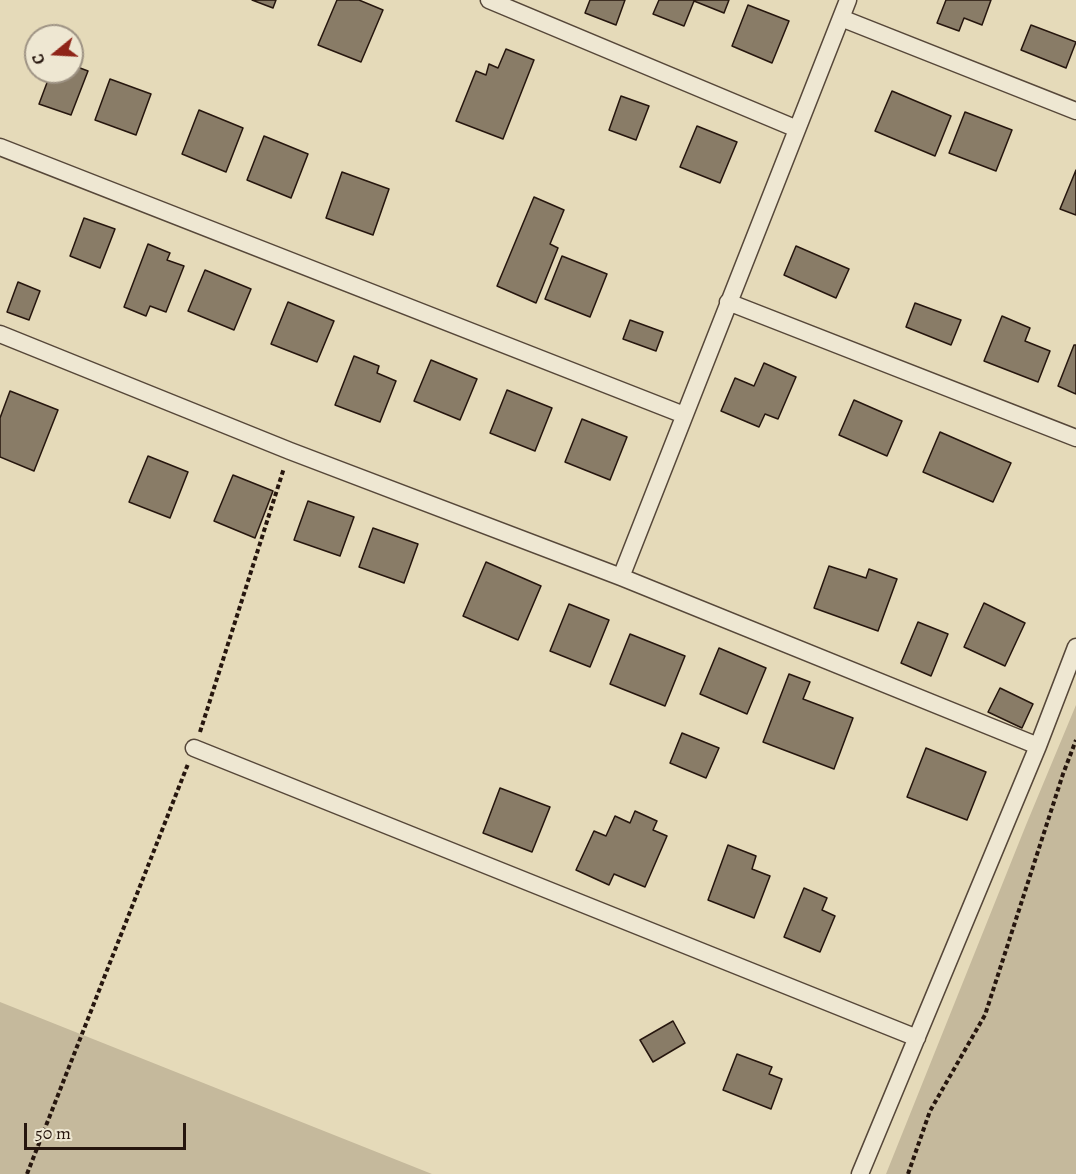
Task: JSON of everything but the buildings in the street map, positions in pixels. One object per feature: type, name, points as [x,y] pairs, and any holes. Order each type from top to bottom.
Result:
[{"type":"street","points":[[489,0],[797,129]]},
{"type":"street","points":[[621,577],[848,0]]},
{"type":"street","points":[[841,18],[1076,111]]},
{"type":"street","points":[[0,147],[684,415]]},
{"type":"street","points":[[728,302],[1076,438]]},
{"type":"street","points":[[0,334],[290,451],[621,577],[1038,746]]},
{"type":"street","points":[[860,1174],[1038,746],[1076,647]]},
{"type":"street","points":[[194,748],[917,1038]]},
{"type":"path","points":[[27,1174],[194,748],[290,451]]},
{"type":"path","points":[[908,1174],[930,1111],[985,1015],[1076,740]]},
{"type":"shaded area","points":[[1076,705],[1076,1174],[886,1174],[1026,825]]},
{"type":"shaded area","points":[[0,1002],[432,1174],[0,1174]]}]
